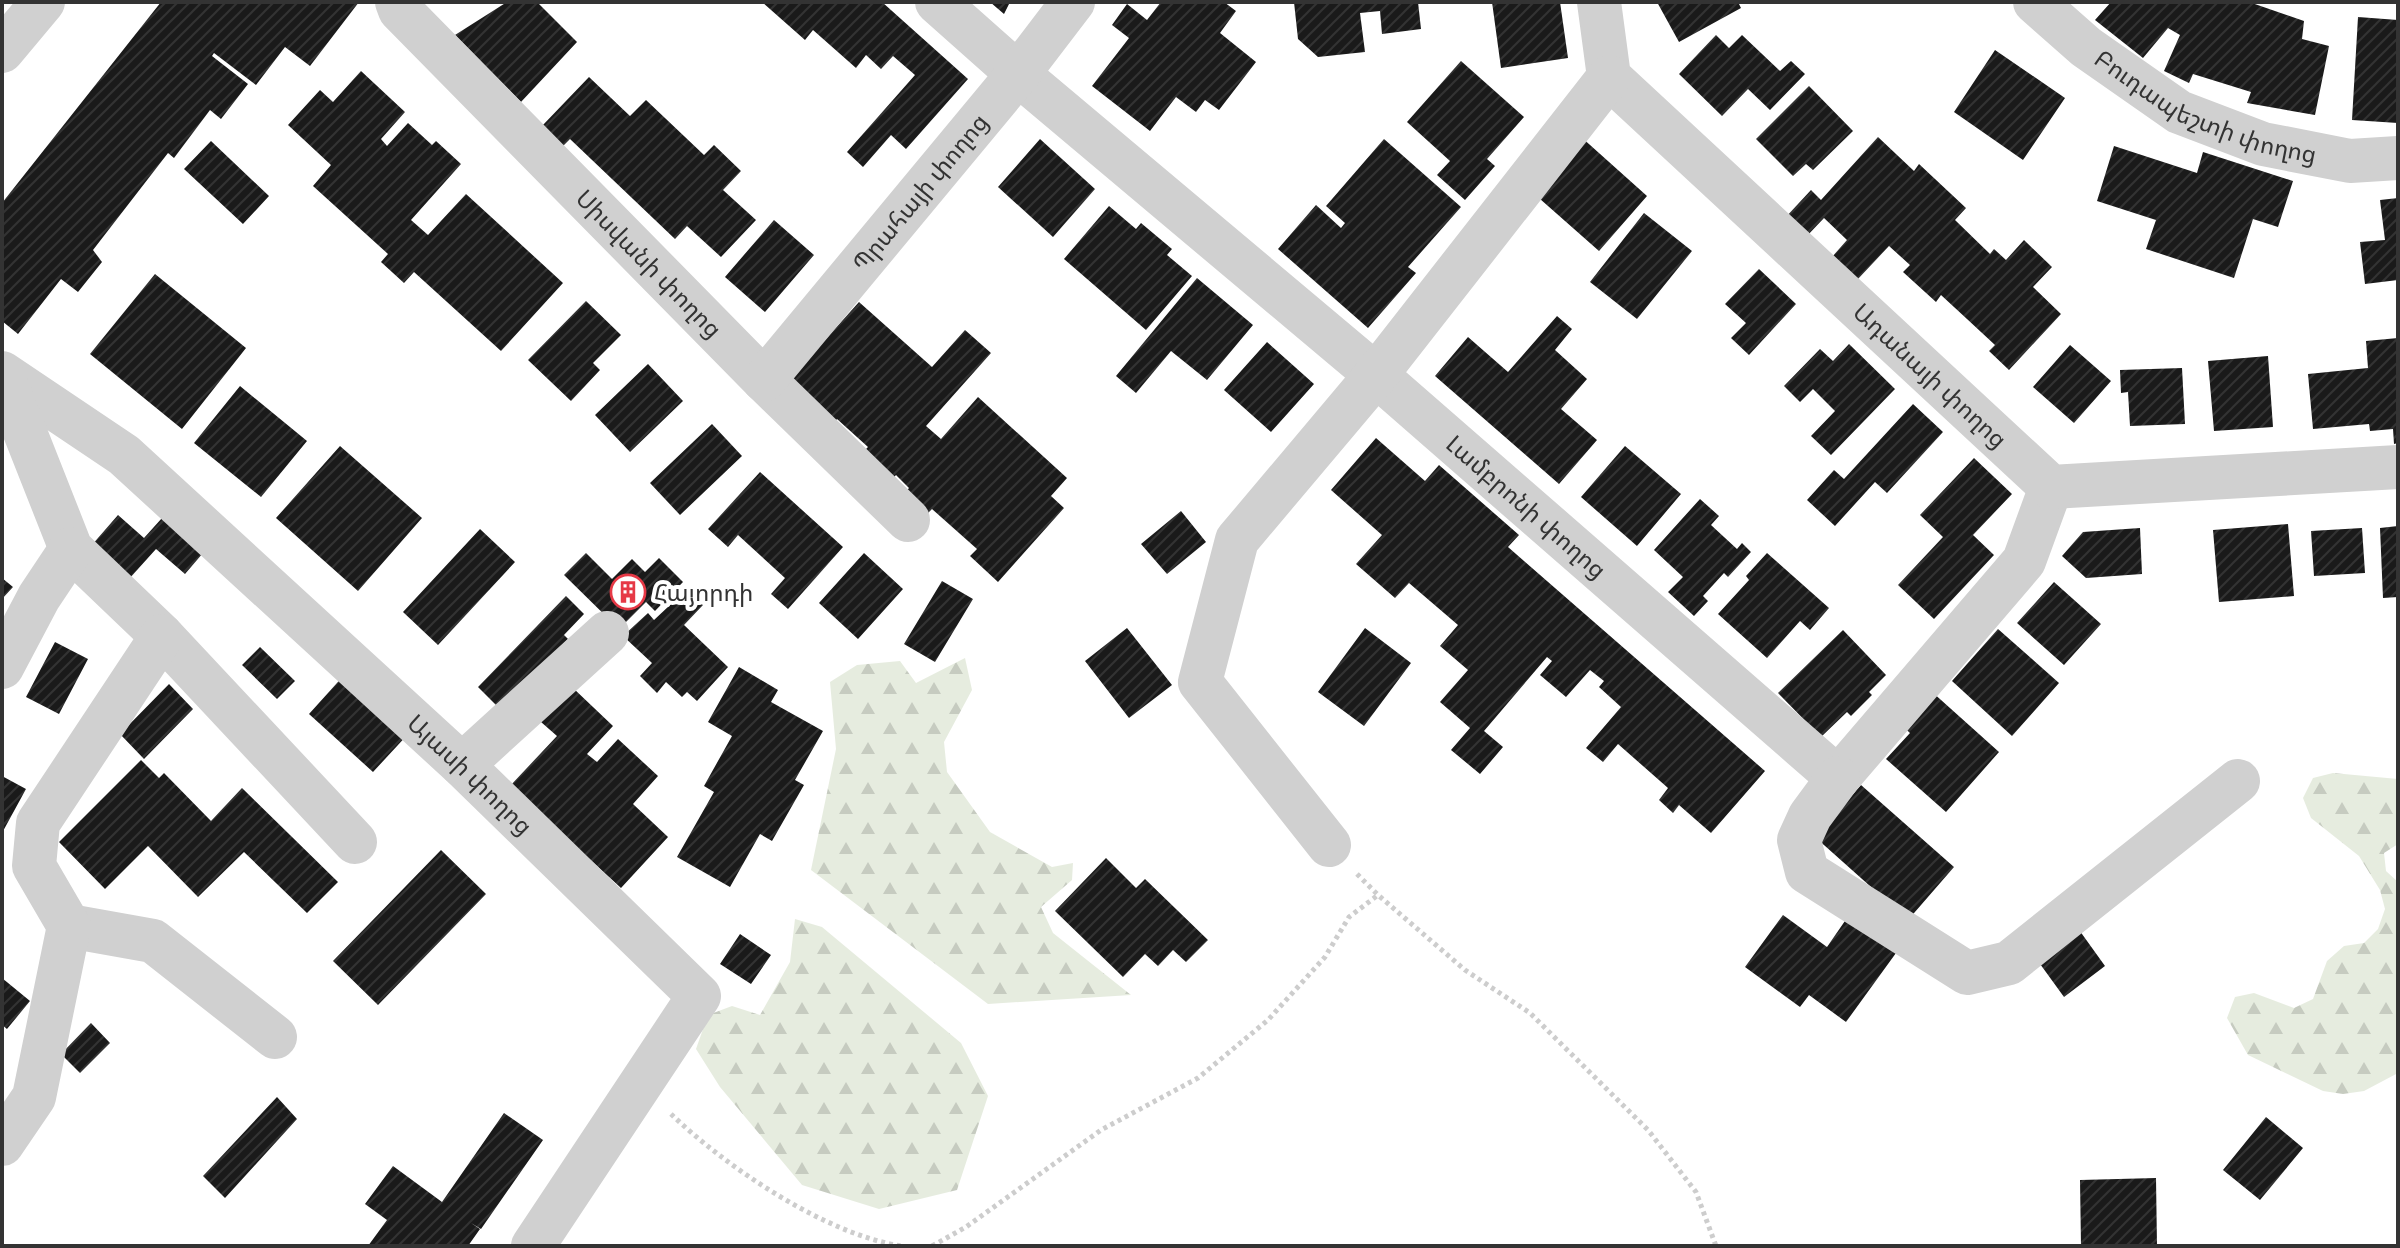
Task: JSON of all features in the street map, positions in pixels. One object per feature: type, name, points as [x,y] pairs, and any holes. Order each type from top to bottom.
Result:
[{"type":"street","points":[[2,51],[43,2]]},
{"type":"street","name":"Սիսվանի փողոց","points":[[397,2],[400,10],[764,380],[908,520]]},
{"type":"street","name":"Լամբրոնի փողոց","points":[[937,2],[1018,74],[1376,375],[1838,778]]},
{"type":"street","name":"Պրահայի փողոց","points":[[764,380],[1018,74],[1073,2]]},
{"type":"street","points":[[1329,845],[1200,682],[1237,540],[1376,375],[1609,77],[1599,2]]},
{"type":"street","name":"Բուդապեշտի փողոց","points":[[2035,2],[2086,47],[2179,112],[2263,144],[2350,161],[2398,158]]},
{"type":"street","name":"Ադանայի փողոց","points":[[1609,77],[2051,487]]},
{"type":"street","points":[[2,374],[71,549],[162,636],[355,842]]},
{"type":"street","name":"Այասի փողոց","points":[[2,374],[124,455],[462,765],[699,996],[533,1246]]},
{"type":"street","points":[[2238,781],[2009,963],[1967,973],[1807,872],[1799,840],[1810,816],[1838,778],[2024,561],[2051,487],[2398,467]]},
{"type":"street","points":[[2,667],[39,597],[71,549]]},
{"type":"street","points":[[462,765],[607,633]]},
{"type":"street","points":[[2,1144],[34,1097],[69,926],[34,866],[38,823],[162,636]]},
{"type":"street","points":[[69,926],[153,941],[275,1037]]},
{"type":"path","points":[[1329,845],[1378,895],[1465,970],[1530,1013],[1648,1130],[1696,1192],[1716,1246]]},
{"type":"path","points":[[932,1246],[966,1227],[1101,1130],[1198,1078],[1268,1020],[1325,957],[1349,917],[1378,895]]},
{"type":"path","points":[[641,1086],[686,1129],[754,1179],[827,1222],[876,1242],[901,1246]]},
{"type":"green space","points":[[965,658],[972,690],[944,742],[947,772],[990,832],[1052,867],[1073,863],[1072,880],[1041,907],[1053,933],[1131,995],[988,1004],[811,870],[836,749],[830,682],[857,665],[900,661],[916,683]]},
{"type":"green space","points":[[2333,773],[2398,779],[2398,844],[2384,853],[2386,871],[2398,882],[2398,1073],[2364,1091],[2343,1094],[2323,1091],[2248,1055],[2227,1018],[2235,997],[2254,993],[2294,1008],[2313,999],[2327,961],[2344,946],[2364,943],[2378,929],[2385,909],[2380,890],[2359,856],[2311,818],[2303,798],[2313,778]]},
{"type":"green space","points":[[795,919],[822,927],[961,1043],[988,1096],[957,1190],[879,1209],[802,1185],[720,1087],[696,1049],[708,1015],[732,1006],[760,1015],[790,962]]},
{"type":"building","points":[[161,2],[359,2],[310,66],[285,47],[256,85],[214,53],[212,56],[248,84],[221,119],[210,110],[174,158],[168,153],[93,250],[102,262],[78,292],[61,279],[18,334],[2,321],[2,203]]},
{"type":"building","points":[[507,2],[537,2],[577,42],[521,102],[455,35]]},
{"type":"building","points":[[762,2],[882,2],[968,79],[906,149],[891,135],[863,167],[847,152],[915,75],[893,56],[881,69],[866,55],[856,68],[813,30],[805,40]]},
{"type":"building","points":[[990,2],[1010,2],[1004,14]]},
{"type":"building","points":[[1161,2],[1224,2],[1236,11],[1220,33],[1256,62],[1219,110],[1205,100],[1196,112],[1176,97],[1150,131],[1092,86],[1129,38],[1112,25],[1127,4],[1147,20]]},
{"type":"building","points":[[1294,2],[1418,2],[1421,29],[1382,34],[1380,11],[1360,13],[1365,52],[1318,57],[1298,39]]},
{"type":"building","points":[[1492,2],[1560,2],[1568,58],[1501,68]]},
{"type":"building","points":[[1657,2],[1738,2],[1741,8],[1679,42]]},
{"type":"building","points":[[2111,2],[2249,2],[2304,21],[2302,39],[2329,46],[2315,115],[2247,103],[2251,92],[2193,74],[2189,83],[2164,71],[2180,35],[2168,28],[2143,58],[2095,20]]},
{"type":"building","points":[[2358,17],[2398,20],[2398,123],[2352,120]]},
{"type":"building","points":[[1716,35],[1729,48],[1742,35],[1780,71],[1791,61],[1805,74],[1770,110],[1748,89],[1722,116],[1679,74]]},
{"type":"building","points":[[1995,50],[2065,98],[2023,160],[1954,112]]},
{"type":"building","points":[[1461,61],[1524,117],[1487,159],[1495,166],[1465,200],[1437,175],[1450,161],[1407,122]]},
{"type":"building","points":[[361,71],[405,112],[381,139],[387,146],[408,123],[432,145],[436,141],[461,164],[411,220],[428,235],[466,194],[563,283],[501,351],[414,272],[404,283],[381,262],[388,254],[313,186],[331,165],[288,125],[320,90],[333,102]]},
{"type":"building","points":[[589,77],[630,116],[646,100],[704,155],[714,145],[741,171],[723,190],[756,220],[721,257],[687,226],[675,239],[570,139],[563,146],[542,126]]},
{"type":"building","points":[[1809,86],[1853,131],[1813,170],[1806,164],[1793,176],[1756,139]]},
{"type":"building","points":[[1580,136],[1647,196],[1599,251],[1531,191]]},
{"type":"building","points":[[1878,137],[1914,171],[1919,164],[1966,208],[1955,220],[1990,254],[1994,249],[2006,260],[2024,240],[2052,267],[2033,287],[2061,314],[2009,370],[1989,351],[1995,345],[1967,319],[1941,295],[1936,302],[1903,272],[1910,265],[1889,246],[1857,280],[1832,257],[1847,240],[1824,218],[1806,237],[1785,218],[1811,190],[1821,200]]},
{"type":"building","points":[[1040,139],[1095,189],[1053,237],[998,187]]},
{"type":"building","points":[[1384,139],[1461,207],[1408,267],[1416,273],[1368,328],[1278,249],[1316,205],[1341,228],[1345,223],[1326,206]]},
{"type":"building","points":[[211,141],[269,196],[243,224],[184,169]]},
{"type":"building","points":[[2114,146],[2197,173],[2203,152],[2293,181],[2278,227],[2253,219],[2234,278],[2146,249],[2156,220],[2097,201]]},
{"type":"building","points":[[2398,198],[2398,280],[2365,284],[2360,242],[2385,240],[2380,200]]},
{"type":"building","points":[[1109,206],[1136,229],[1141,223],[1172,249],[1167,255],[1192,276],[1146,330],[1064,259]]},
{"type":"building","points":[[1644,213],[1692,251],[1637,319],[1590,282]]},
{"type":"building","points":[[774,220],[814,255],[765,312],[725,277]]},
{"type":"building","points":[[1759,269],[1796,304],[1749,355],[1731,338],[1746,323],[1725,304]]},
{"type":"building","points":[[155,274],[246,348],[182,429],[90,354]]},
{"type":"building","points":[[1197,278],[1253,325],[1207,380],[1171,351],[1136,393],[1116,376]]},
{"type":"building","points":[[586,301],[621,335],[593,363],[600,370],[571,401],[528,360]]},
{"type":"building","points":[[859,302],[932,367],[965,330],[991,353],[926,426],[941,439],[978,397],[1067,478],[1051,496],[1064,508],[998,582],[970,556],[977,549],[932,509],[926,515],[904,494],[909,488],[896,475],[888,484],[858,457],[868,447],[837,419],[828,430],[788,381]]},
{"type":"building","points":[[1557,316],[1572,329],[1555,350],[1587,379],[1561,409],[1597,440],[1559,484],[1435,376],[1468,337],[1508,372]]},
{"type":"building","points":[[2398,338],[2398,443],[2394,444],[2393,429],[2370,431],[2369,424],[2313,429],[2308,374],[2368,368],[2366,341]]},
{"type":"building","points":[[1267,342],[1314,384],[1271,432],[1224,390]]},
{"type":"building","points":[[1849,344],[1895,389],[1831,455],[1811,436],[1835,411],[1813,389],[1800,402],[1784,386],[1820,349],[1833,361]]},
{"type":"building","points":[[2070,345],[2111,381],[2074,423],[2033,387]]},
{"type":"building","points":[[2268,356],[2273,427],[2214,431],[2208,361]]},
{"type":"building","points":[[648,364],[683,401],[630,452],[595,415]]},
{"type":"building","points":[[2182,368],[2185,424],[2130,426],[2128,392],[2121,393],[2120,370]]},
{"type":"building","points":[[240,386],[307,441],[261,497],[194,443]]},
{"type":"building","points":[[1913,404],[1943,432],[1887,493],[1875,482],[1835,526],[1807,500],[1834,470],[1844,479]]},
{"type":"building","points":[[712,424],[742,456],[680,515],[650,483]]},
{"type":"building","points":[[1376,438],[1425,481],[1439,465],[1519,535],[1508,547],[1765,771],[1711,833],[1679,805],[1673,813],[1659,800],[1668,788],[1618,744],[1603,762],[1586,748],[1621,707],[1599,687],[1604,681],[1590,670],[1566,697],[1540,675],[1552,661],[1547,657],[1484,731],[1503,747],[1480,774],[1451,750],[1470,728],[1440,702],[1468,670],[1440,646],[1458,625],[1409,583],[1395,598],[1356,564],[1382,535],[1331,490]]},
{"type":"building","points":[[340,446],[422,518],[358,591],[276,518]]},
{"type":"building","points":[[1625,446],[1681,494],[1637,546],[1581,497]]},
{"type":"building","points":[[1974,458],[2012,494],[1973,535],[1994,555],[1934,619],[1898,585],[1943,537],[1920,515]]},
{"type":"building","points":[[760,472],[843,547],[788,609],[771,594],[785,578],[738,535],[728,547],[708,529]]},
{"type":"building","points":[[1700,499],[1719,516],[1711,525],[1737,549],[1742,543],[1751,552],[1728,577],[1724,573],[1703,596],[1708,601],[1694,616],[1668,592],[1683,577],[1654,550]]},
{"type":"building","points":[[1181,511],[1206,542],[1167,574],[1141,544]]},
{"type":"building","points":[[118,515],[144,538],[162,518],[203,553],[185,574],[156,549],[129,579],[91,546]]},
{"type":"building","points":[[2288,524],[2294,596],[2219,602],[2213,530]]},
{"type":"building","points":[[2398,526],[2398,597],[2383,598],[2380,528]]},
{"type":"building","points":[[2140,528],[2142,574],[2086,578],[2062,556],[2083,532]]},
{"type":"building","points":[[2362,528],[2365,573],[2314,576],[2311,531]]},
{"type":"building","points":[[480,529],[515,562],[438,645],[403,612]]},
{"type":"building","name":"Հայորդի","points":[[586,553],[612,579],[632,559],[645,572],[659,558],[683,582],[655,611],[646,602],[619,629],[564,575]]},
{"type":"building","points":[[864,553],[903,589],[858,639],[819,603]]},
{"type":"building","points":[[1767,553],[1829,608],[1810,630],[1800,621],[1767,658],[1718,614],[1749,580],[1746,576]]},
{"type":"building","points":[[2,578],[13,587],[2,599]]},
{"type":"building","points":[[942,581],[973,599],[935,662],[904,644]]},
{"type":"building","points":[[2054,582],[2101,624],[2064,665],[2017,623]]},
{"type":"building","points":[[686,590],[703,605],[684,625],[728,667],[697,701],[687,692],[682,697],[666,682],[657,693],[640,676],[652,663],[623,636],[648,613],[654,620]]},
{"type":"building","points":[[566,596],[584,614],[564,635],[568,639],[500,709],[478,687]]},
{"type":"building","points":[[1127,628],[1172,685],[1129,718],[1085,661]]},
{"type":"building","points":[[1365,628],[1411,663],[1364,726],[1318,692]]},
{"type":"building","points":[[1998,629],[2059,683],[2012,736],[1952,681]]},
{"type":"building","points":[[1843,630],[1886,675],[1851,716],[1847,712],[1821,737],[1778,693]]},
{"type":"building","points":[[55,642],[88,659],[59,714],[26,697]]},
{"type":"building","points":[[260,647],[295,681],[277,699],[242,665]]},
{"type":"building","points":[[739,667],[778,690],[771,702],[823,731],[795,780],[804,785],[772,841],[760,834],[730,887],[677,857],[714,792],[704,786],[732,736],[708,722]]},
{"type":"building","points":[[346,673],[410,732],[373,772],[309,714]]},
{"type":"building","points":[[169,684],[193,709],[144,759],[120,734]]},
{"type":"building","points":[[573,688],[613,726],[587,754],[597,762],[618,739],[658,776],[633,804],[668,837],[621,888],[510,786],[557,736],[541,722]]},
{"type":"building","points":[[1931,691],[1999,752],[1946,812],[1886,759],[1910,733],[1901,725]]},
{"type":"building","points":[[141,760],[159,778],[164,773],[211,821],[242,788],[338,882],[307,913],[244,852],[198,897],[148,846],[105,889],[59,842]]},
{"type":"building","points":[[2,776],[26,789],[2,833]]},
{"type":"building","points":[[1861,785],[1954,867],[1908,920],[1815,837]]},
{"type":"building","points":[[441,850],[486,894],[378,1005],[333,961]]},
{"type":"building","points":[[1106,858],[1136,888],[1145,879],[1208,940],[1186,962],[1173,950],[1158,966],[1145,954],[1123,977],[1055,911]]},
{"type":"building","points":[[1783,915],[1827,947],[1847,918],[1896,953],[1846,1022],[1809,995],[1800,1007],[1745,967]]},
{"type":"building","points":[[2077,927],[2105,966],[2064,997],[2035,957]]},
{"type":"building","points":[[740,934],[771,955],[751,984],[720,964]]},
{"type":"building","points":[[2,978],[30,1001],[7,1029],[2,1025]]},
{"type":"building","points":[[91,1023],[110,1043],[80,1073],[61,1054]]},
{"type":"building","points":[[277,1097],[297,1119],[225,1198],[203,1176]]},
{"type":"building","points":[[504,1113],[543,1140],[481,1229],[471,1223],[480,1229],[468,1246],[368,1246],[387,1220],[365,1204],[393,1166],[442,1202]]},
{"type":"building","points":[[2266,1117],[2303,1148],[2260,1200],[2223,1170]]},
{"type":"building","points":[[2156,1178],[2157,1246],[2081,1246],[2080,1180]]},
{"type":"place","name":"Հայորդի","points":[[628,592]]}]
